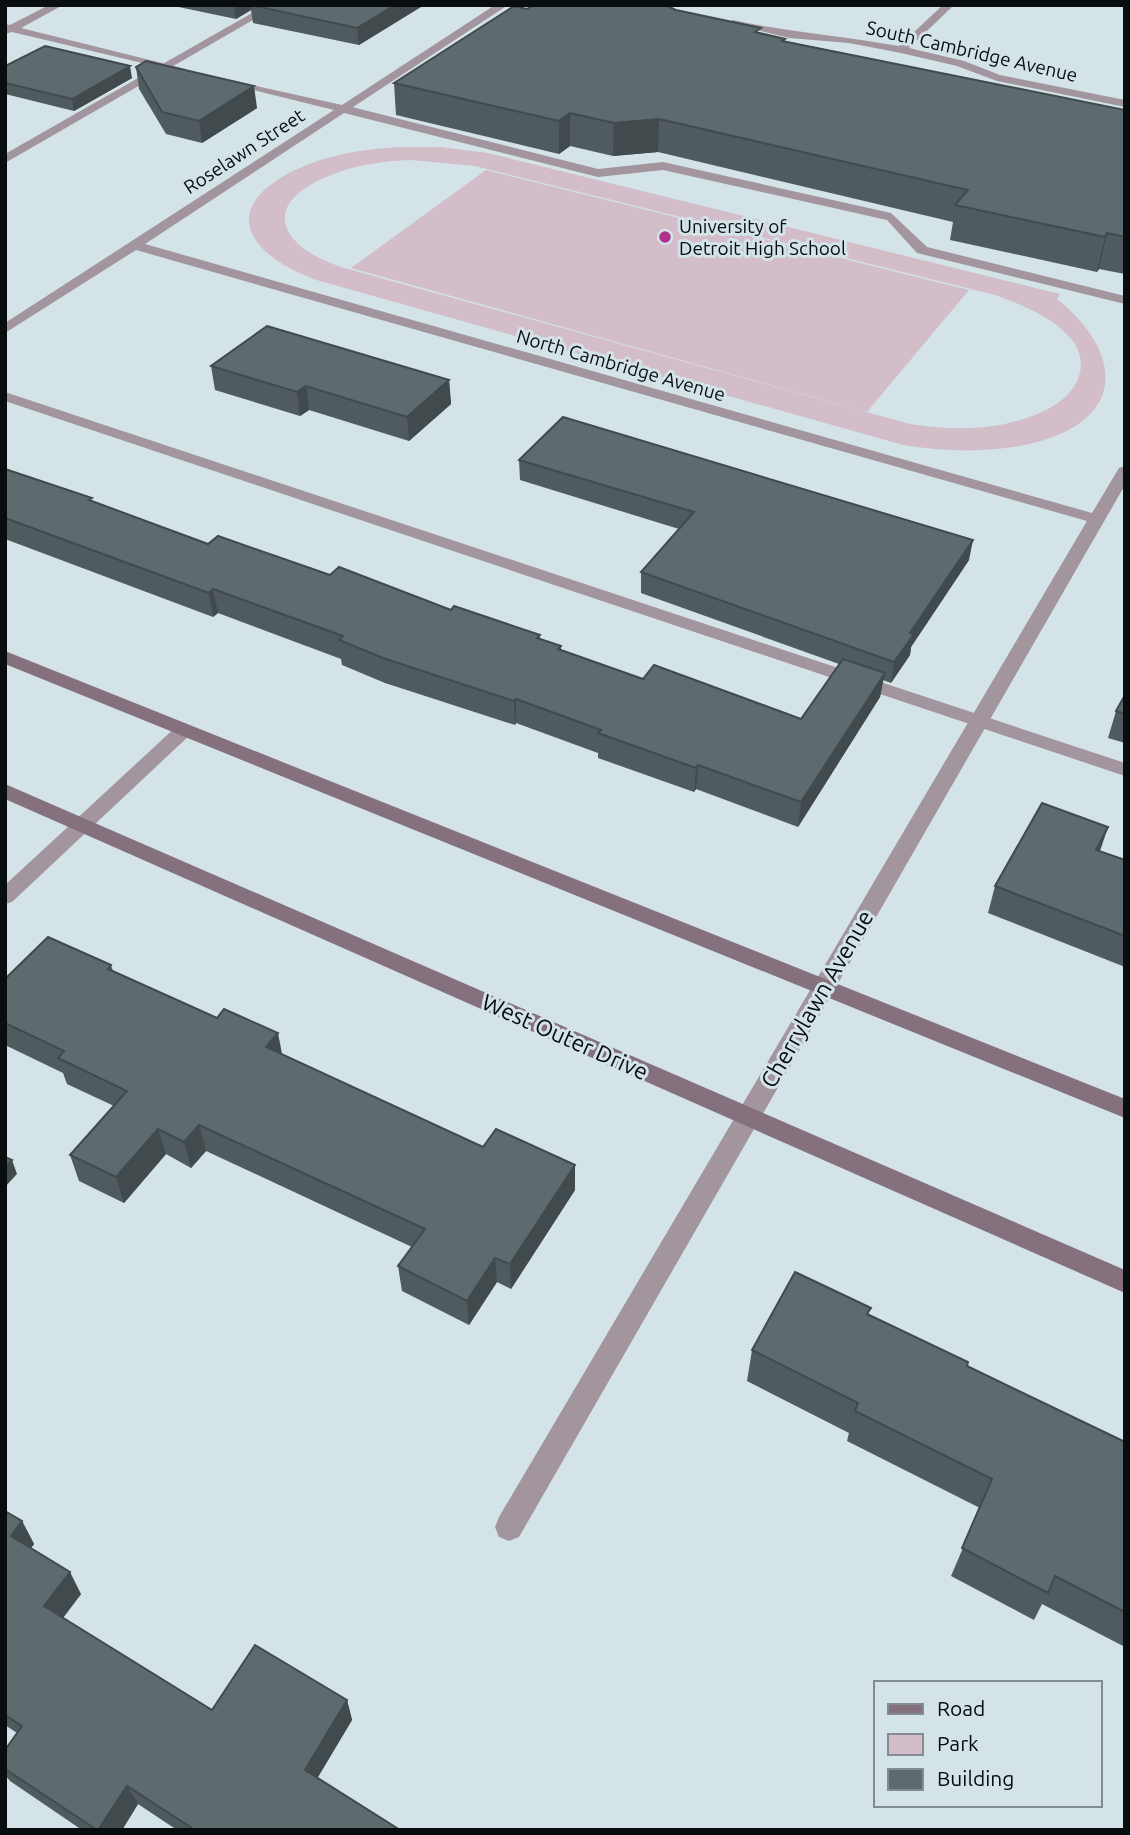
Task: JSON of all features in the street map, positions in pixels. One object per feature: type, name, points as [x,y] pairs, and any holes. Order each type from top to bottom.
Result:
[{"type":"main road","points":[[5,657],[1125,1109]]},
{"type":"main road","name":"West Outer Drive","points":[[5,792],[1125,1282]]},
{"type":"street","points":[[7,29],[58,5]]},
{"type":"street","points":[[5,159],[274,5]]},
{"type":"street","name":"Roselawn Street","points":[[5,329],[503,5]]},
{"type":"street","points":[[901,50],[949,5]]},
{"type":"street","name":"South Cambridge Avenue","points":[[724,22],[789,35],[849,40],[960,62],[997,78],[1125,104]]},
{"type":"street","points":[[7,29],[192,72]]},
{"type":"street","points":[[217,78],[598,173],[663,166],[891,217],[922,250],[1125,300]]},
{"type":"street","name":"North Cambridge Avenue","points":[[135,245],[1097,519]]},
{"type":"street","points":[[5,396],[1125,770]]},
{"type":"street","name":"Cherrylawn Avenue","points":[[509,1527],[1125,471]]},
{"type":"street","points":[[5,897],[184,729]]},
{"type":"green space","points":[[400,147],[441,147],[488,153],[1060,294],[1057,299],[1081,321],[1096,344],[1105,366],[1104,388],[1096,407],[1080,423],[1054,437],[991,450],[946,450],[903,445],[320,281],[278,261],[263,249],[253,235],[249,220],[253,204],[267,188],[291,172],[331,157]],"holes":[[[411,160],[475,166],[995,295],[1039,314],[1067,334],[1076,346],[1081,360],[1077,382],[1056,404],[1013,422],[979,428],[910,424],[341,267],[303,248],[291,236],[285,224],[286,211],[293,198],[308,186],[350,169]]]},
{"type":"green space","points":[[486,170],[969,290],[867,412],[351,268]]},
{"type":"building","points":[[251,5],[395,5],[357,28]]},
{"type":"building","points":[[533,5],[665,5],[676,10],[761,28],[755,32],[785,39],[782,41],[1125,110],[1125,237],[1107,233],[1105,237],[955,205],[968,190],[659,119],[614,123],[570,113],[559,121],[394,83],[514,6],[527,9]]},
{"type":"building","points":[[45,46],[130,66],[72,99],[5,83],[5,66]]},
{"type":"building","points":[[146,61],[254,86],[199,121],[162,112],[136,67]]},
{"type":"building","points":[[267,326],[449,380],[407,417],[306,386],[297,392],[211,366]]},
{"type":"building","points":[[563,417],[973,540],[910,633],[914,634],[894,662],[641,572],[694,512],[519,460]]},
{"type":"building","points":[[5,469],[92,498],[89,500],[208,544],[218,536],[330,575],[339,567],[451,610],[454,606],[540,635],[537,638],[561,646],[558,649],[643,679],[654,665],[801,719],[843,659],[885,673],[801,802],[598,733],[601,730],[516,699],[514,701],[383,658],[339,640],[343,636],[213,589],[209,593],[5,518]]},
{"type":"building","points":[[1125,695],[1125,714],[1116,711]]},
{"type":"building","points":[[1042,803],[1108,827],[1096,850],[1125,860],[1125,936],[995,886]]},
{"type":"building","points":[[48,937],[111,965],[108,969],[217,1018],[224,1009],[278,1033],[266,1047],[483,1147],[496,1129],[575,1165],[510,1264],[495,1258],[467,1301],[398,1266],[425,1229],[199,1125],[184,1142],[158,1129],[116,1177],[70,1155],[127,1091],[58,1058],[64,1051],[5,1023],[5,979]]},
{"type":"building","points":[[5,1157],[12,1160],[5,1167]]},
{"type":"building","points":[[795,1272],[871,1308],[867,1314],[968,1362],[967,1366],[1125,1442],[1125,1612],[1055,1576],[1048,1593],[962,1548],[992,1479],[855,1411],[858,1403],[752,1350]]},
{"type":"building","points":[[5,1511],[22,1521],[11,1536],[70,1572],[44,1606],[212,1710],[255,1645],[347,1700],[305,1770],[400,1830],[195,1830],[127,1786],[97,1830],[5,1769],[5,1750],[22,1726],[5,1715]]},
{"type":"place","name":"University of Detroit High School","points":[[665,237]]}]
